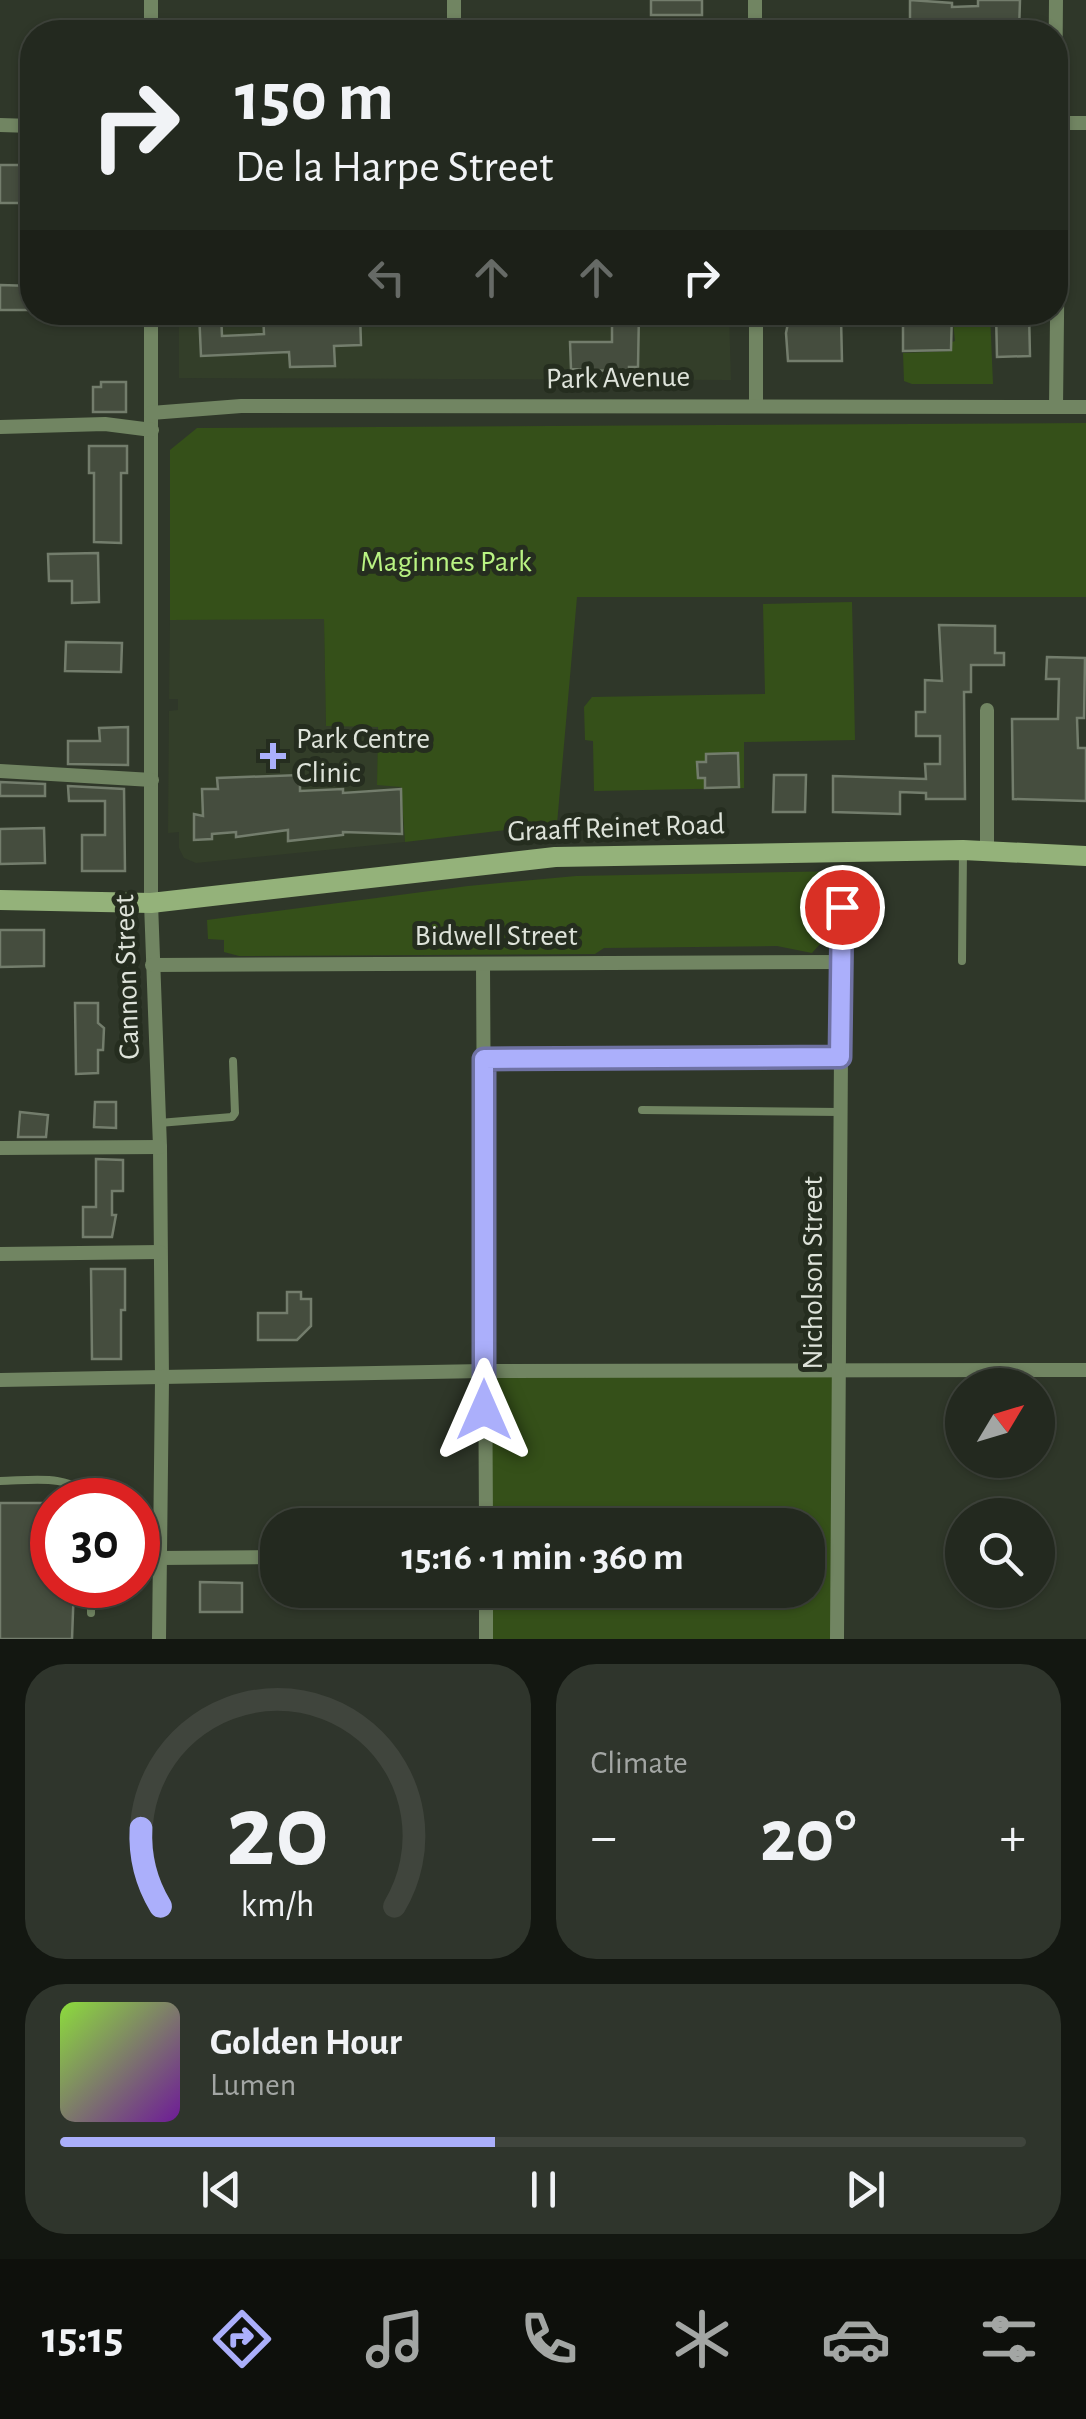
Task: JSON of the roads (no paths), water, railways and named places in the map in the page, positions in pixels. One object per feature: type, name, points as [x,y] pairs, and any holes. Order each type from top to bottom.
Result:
[{"type":"main road","name":"Graaff Reinet Road","points":[[0,900],[151,903],[554,858],[963,850],[1086,856]]},
{"type":"street","name":"Cannon Street","points":[[151,325],[151,903],[160,1147],[160,1499]]},
{"type":"street","points":[[756,325],[756,404]]},
{"type":"street","points":[[1056,407],[1057,325]]},
{"type":"street","name":"Park Avenue","points":[[151,413],[241,406],[1086,406]]},
{"type":"street","points":[[0,427],[105,424],[152,430]]},
{"type":"street","points":[[987,851],[988,710]]},
{"type":"street","points":[[0,772],[152,780]]},
{"type":"street","name":"Nicholson Street","points":[[837,1639],[842,907]]},
{"type":"street","name":"Bidwell Street","points":[[152,965],[840,962]]},
{"type":"street","points":[[483,964],[486,1508]]},
{"type":"street","points":[[484,1059],[840,1057]]},
{"type":"street","points":[[0,1148],[160,1147]]},
{"type":"street","points":[[0,1254],[160,1252]]},
{"type":"street","points":[[0,1380],[162,1380],[483,1371],[1086,1370]]},
{"type":"street","points":[[160,1558],[260,1556]]},
{"type":"street","name":"Cannon Street","points":[[159,1608],[159,1639]]},
{"type":"street","points":[[486,1608],[486,1639]]},
{"type":"lane","points":[[962,961],[963,850]]},
{"type":"lane","points":[[159,1124],[232,1118],[234,1061]]},
{"type":"lane","points":[[642,1110],[840,1112]]},
{"type":"lane","points":[[0,1482],[30,1482]]},
{"type":"lane","points":[[91,1608],[91,1614]]},
{"type":"place","name":"Park Centre Clinic","points":[[273,756]]},
{"type":"park label","name":"Maginnes Park","points":[[446,562]]}]
